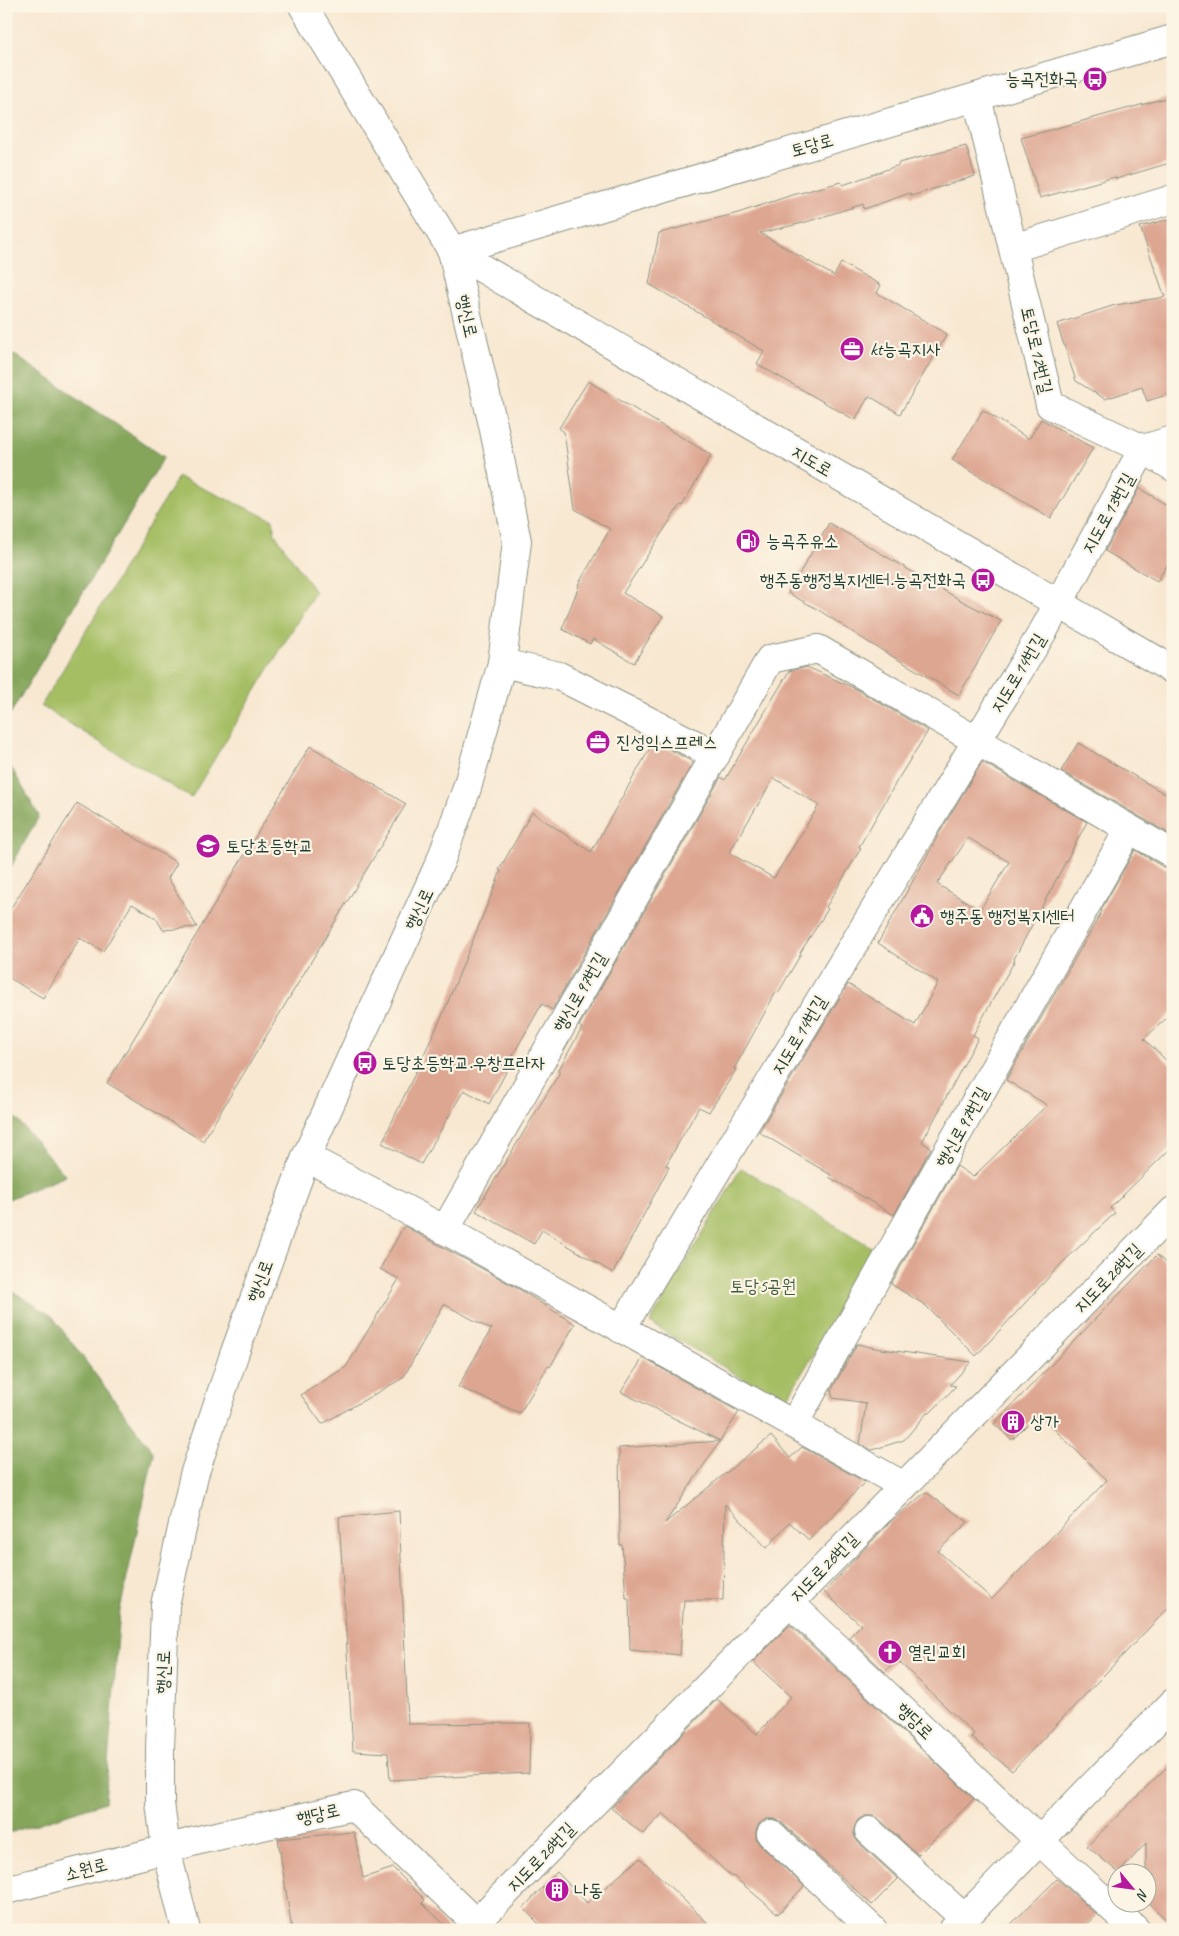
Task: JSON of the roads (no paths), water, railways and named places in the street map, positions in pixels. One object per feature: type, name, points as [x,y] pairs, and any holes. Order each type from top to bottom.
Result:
[{"type":"street","name":"행신로","points":[[186,1930],[166,1849],[160,1803],[165,1605],[194,1475],[247,1316],[306,1158],[441,860],[467,788],[502,663],[517,540],[452,252],[302,6]]},
{"type":"street","name":"토당로","points":[[452,252],[1173,39]]},
{"type":"street","name":"토당로12번길","points":[[977,97],[1050,405],[1143,449],[1173,467]]},
{"type":"street","points":[[1013,248],[1173,199]]},
{"type":"street","name":"지도로","points":[[452,252],[1173,670]]},
{"type":"street","points":[[1143,449],[1173,440]]},
{"type":"street","name":"지도로13번길","points":[[1058,604],[1143,449]]},
{"type":"street","name":"지도로14번길","points":[[621,1329],[1058,604]]},
{"type":"street","points":[[502,663],[559,676],[716,755],[770,659],[818,650],[1173,854]]},
{"type":"street","name":"행신로97번길","points":[[445,1230],[716,755]]},
{"type":"street","name":"행신로97번길","points":[[794,1424],[1130,829]]},
{"type":"street","points":[[306,1158],[445,1230],[904,1486]]},
{"type":"street","name":"지도로26번길","points":[[479,1927],[904,1486],[1169,1223]]},
{"type":"street","name":"행당로","points":[[790,1603],[1136,1930]]},
{"type":"street","points":[[869,1831],[958,1924],[1173,1703]]},
{"type":"street","name":"행당로","points":[[166,1849],[354,1806],[479,1927]]},
{"type":"street","points":[[771,1834],[873,1930]]},
{"type":"street","name":"소원로","points":[[6,1890],[166,1849]]},
{"type":"place","name":"능곡전화국","points":[[1095,79]]},
{"type":"place","name":"kt능곡지사","points":[[852,349]]},
{"type":"place","name":"능곡주유소","points":[[748,541]]},
{"type":"place","name":"행주동행정복지센터.능곡전화국","points":[[983,580]]},
{"type":"place","name":"진성익스프레스","points":[[598,742]]},
{"type":"place","name":"토당초등학교","points":[[208,846]]},
{"type":"place","name":"행주동 행정복지센터","points":[[922,916]]},
{"type":"place","name":"토당초등학교.우창프라자","points":[[365,1063]]},
{"type":"place","name":"상가","points":[[1013,1422]]},
{"type":"place","name":"열린교회","points":[[890,1652]]},
{"type":"place","name":"나동","points":[[557,1890]]},
{"type":"park label","name":"토당5공원","points":[[763,1286]]}]
